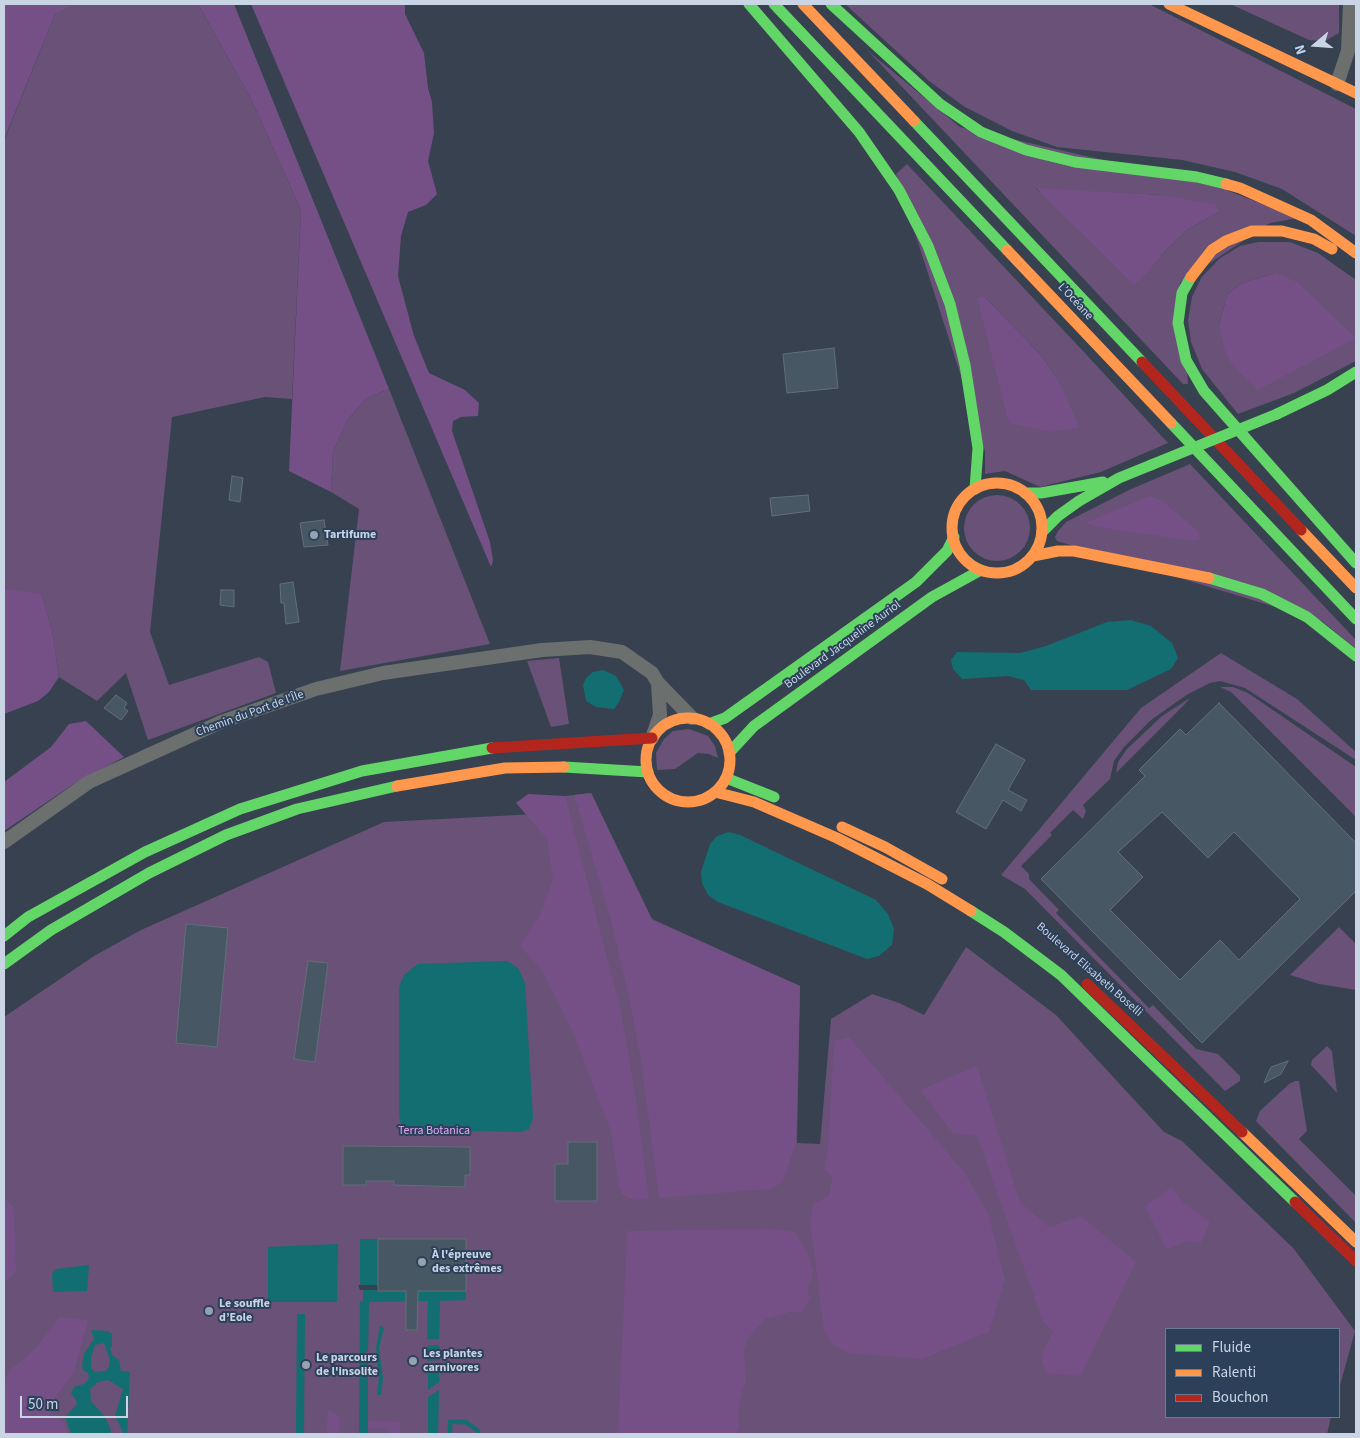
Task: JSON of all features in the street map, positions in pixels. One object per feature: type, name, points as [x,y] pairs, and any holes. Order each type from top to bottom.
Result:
[{"type":"main road","points":[[749,4],[859,132],[899,190],[920,229],[950,304],[965,365],[978,448],[975,489]]},
{"type":"main road","name":"L’Océane","points":[[774,4],[1356,619]]},
{"type":"main road","name":"L’Océane","points":[[803,4],[1356,588]]},
{"type":"main road","points":[[831,4],[940,104],[981,132],[1026,150],[1075,162],[1197,177],[1240,188],[1311,220],[1353,258]]},
{"type":"main road","points":[[1169,4],[1356,93]]},
{"type":"main road","points":[[1353,258],[1314,239],[1296,233],[1266,230],[1252,231],[1237,236],[1212,250],[1196,268],[1182,294],[1178,323],[1186,360],[1204,391],[1268,461],[1356,563]]},
{"type":"main road","points":[[1042,532],[1058,516],[1079,501],[1119,478],[1277,414],[1327,390],[1356,372]]},
{"type":"main road","points":[[1327,390],[1356,383]]},
{"type":"main road","points":[[1025,493],[1049,492],[1119,478]]},
{"type":"main road","points":[[1033,556],[1039,545],[1042,532],[1039,511],[1025,493],[1013,486],[1000,483],[988,484],[975,489],[965,497],[958,507],[953,525],[954,537],[962,555],[981,570],[993,572],[1012,570],[1033,556],[1058,551],[1081,552],[1223,582],[1262,594],[1307,617],[1356,656]]},
{"type":"main road","name":"Boulevard Jacqueline Auriol","points":[[709,724],[725,718],[916,582],[947,551],[954,537]]},
{"type":"main road","name":"Boulevard Jacqueline Auriol","points":[[729,753],[754,726],[932,597],[981,570]]},
{"type":"main road","points":[[692,718],[709,724],[721,734],[729,753],[729,766],[726,778],[715,792],[697,801],[676,800],[658,790],[648,772],[646,755],[652,738],[669,722],[692,718]]},
{"type":"main road","points":[[4,936],[28,917],[145,852],[240,808],[362,771],[494,747],[652,738]]},
{"type":"main road","points":[[4,964],[51,930],[149,873],[226,835],[297,809],[394,786],[505,768],[575,767],[648,772]]},
{"type":"main road","points":[[726,778],[788,803]]},
{"type":"main road","points":[[715,792],[754,802],[837,838],[927,884],[1004,932],[1061,975],[1356,1262]]},
{"type":"main road","points":[[806,811],[885,847],[955,886]]},
{"type":"main road","name":"Boulevard Elisabeth Boselli","points":[[1056,957],[1109,1003],[1356,1242]]},
{"type":"street","points":[[1337,84],[1348,51],[1350,4]]},
{"type":"street","name":"Chemin du Port de l'Île","points":[[4,842],[89,782],[221,722],[316,689],[383,673],[542,650],[590,647],[622,652],[652,673],[658,683],[692,718]]},
{"type":"street","points":[[652,738],[660,715],[658,683]]},
{"type":"green space","points":[[71,4],[198,4],[251,99],[301,210],[292,399],[265,397],[172,417],[150,632],[169,685],[259,657],[268,662],[276,693],[148,740],[126,673],[97,701],[59,677],[52,629],[41,595],[4,588],[4,141],[55,14]]},
{"type":"green space","points":[[845,4],[1149,4],[1356,109],[1356,236],[1282,189],[1235,172],[1182,160],[1057,147],[1012,131],[965,107],[929,81]]},
{"type":"green space","points":[[1230,4],[1339,4],[1339,33],[1325,41],[1309,40]]},
{"type":"green space","points":[[868,51],[960,127],[1216,186],[1298,218],[1270,223],[1180,283],[1188,384],[1183,384]],"holes":[[[1036,189],[1163,195],[1219,212],[1187,230],[1165,251],[1151,269]]]},
{"type":"green space","points":[[907,164],[1168,443],[1101,472],[1040,487],[1005,471],[985,474],[985,451],[896,174]],"holes":[[[984,296],[1042,356],[1060,383]]]},
{"type":"green space","points":[[1258,242],[1290,242],[1318,253],[1356,280],[1356,361],[1294,393],[1238,414],[1202,369],[1191,342],[1188,321],[1192,297],[1201,278],[1220,258],[1240,246]],"holes":[[[1276,273],[1219,325],[1227,295],[1242,283]]]},
{"type":"green space","points":[[389,389],[490,644],[340,671],[359,509],[331,492],[333,452],[348,419],[367,398]]},
{"type":"green space","points":[[1190,464],[1356,640],[1356,649],[1322,621],[1057,541],[1055,537],[1066,522],[1129,490]]},
{"type":"green space","points":[[997,495],[1009,498],[1020,505],[1027,516],[1030,528],[1027,540],[1020,551],[1009,558],[997,561],[985,558],[974,551],[967,540],[964,528],[967,516],[974,505],[985,498]]},
{"type":"green space","points":[[1221,653],[1297,699],[1356,752],[1356,760],[1245,688],[1220,681],[1210,683],[1188,694],[1151,720],[1124,747],[1114,761],[1110,779],[1083,805],[1086,811],[1083,819],[1073,810],[1050,833],[1052,835],[1021,866],[1029,874],[1029,879],[1059,910],[1056,913],[1149,1008],[1153,1005],[1196,1049],[1218,1054],[1240,1076],[1240,1081],[1225,1091],[1025,889],[1001,875],[1141,708]]},
{"type":"green space","points":[[559,658],[569,724],[551,727],[527,661]]},
{"type":"green space","points":[[1220,687],[1233,687],[1248,693],[1356,767],[1356,817],[1231,692]]},
{"type":"green space","points":[[1190,698],[1116,773],[1118,762],[1127,749],[1162,716]]},
{"type":"green space","points":[[689,729],[708,736],[715,746],[718,758],[709,754],[698,753],[675,769],[657,770],[656,753],[664,739],[673,731]]},
{"type":"green space","name":"Terra Botanica","points":[[591,793],[652,919],[800,986],[797,1143],[820,1144],[831,1019],[872,994],[899,1003],[924,1015],[966,947],[1056,1015],[1164,1132],[1182,1141],[1294,1249],[1355,1331],[1340,1385],[1340,1328],[1165,1328],[1165,1418],[1331,1418],[1327,1434],[4,1434],[4,1017],[94,956],[141,930],[384,822],[536,814],[565,796]]},
{"type":"green space","points":[[1339,927],[1356,944],[1356,990],[1319,984],[1290,975]]},
{"type":"green space","points":[[1327,1046],[1332,1051],[1337,1093],[1311,1065],[1312,1060]]},
{"type":"green space","points":[[1299,1081],[1307,1131],[1299,1139],[1356,1196],[1356,1223],[1256,1121],[1260,1111],[1289,1084]]},
{"type":"shaded area","points":[[4,4],[71,4],[71,6],[55,14],[4,140]]},
{"type":"shaded area","points":[[198,4],[234,4],[389,389],[367,398],[348,419],[333,452],[331,492],[289,471],[301,210],[251,99]]},
{"type":"shaded area","points":[[251,4],[405,4],[405,14],[424,53],[428,88],[432,102],[434,133],[428,161],[437,194],[426,205],[408,212],[401,236],[398,276],[414,336],[429,373],[465,390],[479,403],[478,416],[461,417],[453,421],[452,431],[490,542],[493,561],[491,567]]},
{"type":"shaded area","points":[[1036,188],[1163,195],[1216,205],[1219,212],[1187,230],[1134,285]]},
{"type":"shaded area","points":[[1276,273],[1297,282],[1356,338],[1258,390],[1233,366],[1226,354],[1219,325],[1227,295],[1242,283]]},
{"type":"shaded area","points":[[984,296],[1042,356],[1060,383],[1079,427],[1051,432],[1009,423],[977,298]]},
{"type":"shaded area","points":[[1150,496],[1161,500],[1198,531],[1200,539],[1193,541],[1097,527],[1085,523]]},
{"type":"shaded area","points":[[4,588],[41,594],[52,629],[59,677],[49,692],[38,701],[4,714]]},
{"type":"shaded area","points":[[1131,620],[1151,626],[1172,643],[1178,658],[1171,669],[1127,690],[1031,690],[1024,680],[1008,676],[962,679],[953,669],[951,660],[957,652],[1020,653],[1046,646],[1107,622]]},
{"type":"shaded area","points":[[603,670],[616,676],[624,690],[614,709],[596,707],[586,701],[583,685],[586,678],[593,672]]},
{"type":"shaded area","points":[[86,721],[124,757],[72,785],[4,831],[4,782],[51,747],[69,724]]},
{"type":"shaded area","points":[[591,793],[652,920],[800,986],[796,1143],[782,1183],[770,1189],[659,1198],[641,1061],[630,1002],[610,917],[574,795]]},
{"type":"shaded area","points":[[528,794],[565,796],[621,1011],[635,1093],[649,1199],[636,1200],[622,1194],[619,1187],[611,1132],[573,1032],[543,972],[520,946],[540,915],[553,879],[547,839],[516,803]]},
{"type":"shaded area","points":[[729,832],[740,835],[876,900],[888,914],[894,929],[892,945],[879,956],[867,959],[718,902],[708,895],[702,883],[701,872],[710,844],[717,836]]},
{"type":"shaded area","points":[[507,961],[518,968],[525,983],[533,1119],[529,1129],[521,1132],[407,1130],[400,1122],[399,1112],[399,987],[404,975],[418,964]]},
{"type":"shaded area","points":[[849,1037],[964,1172],[988,1213],[1005,1280],[989,1332],[922,1359],[848,1353],[832,1344],[824,1331],[810,1219],[813,1204],[829,1196],[832,1177],[824,1169],[828,1149],[834,1041]]},
{"type":"shaded area","points":[[977,1066],[1020,1202],[1049,1227],[1081,1216],[1136,1262],[1080,1376],[1046,1373],[1041,1356],[1053,1331],[1043,1322],[977,1136],[953,1133],[920,1090]]},
{"type":"shaded area","points":[[1171,1187],[1184,1203],[1210,1222],[1201,1243],[1187,1241],[1167,1250],[1145,1207]]},
{"type":"shaded area","points":[[4,1197],[14,1208],[16,1272],[4,1283]]},
{"type":"shaded area","points":[[771,1229],[795,1232],[807,1252],[813,1272],[812,1280],[807,1287],[810,1299],[801,1313],[791,1312],[765,1319],[748,1338],[744,1352],[746,1380],[740,1400],[739,1425],[736,1434],[618,1434],[627,1231]]},
{"type":"shaded area","points":[[360,1239],[378,1239],[378,1291],[466,1291],[466,1300],[440,1301],[439,1339],[427,1339],[428,1301],[369,1302],[368,1352],[366,1352],[365,1363],[368,1363],[368,1434],[359,1434],[360,1302],[363,1301],[363,1285],[360,1284]]},
{"type":"shaded area","points":[[338,1244],[337,1302],[268,1302],[268,1247]]},
{"type":"shaded area","points":[[89,1265],[87,1291],[53,1292],[52,1274],[56,1269]]},
{"type":"shaded area","points":[[297,1314],[305,1314],[304,1434],[296,1434]]},
{"type":"shaded area","points":[[60,1317],[88,1320],[74,1372],[49,1405],[53,1418],[63,1420],[67,1434],[4,1434],[4,1381],[11,1369],[33,1351]]},
{"type":"shaded area","points":[[380,1326],[384,1328],[379,1348],[383,1379],[381,1395],[377,1395],[379,1378],[376,1348]]},
{"type":"shaded area","points":[[91,1330],[108,1331],[112,1334],[112,1346],[110,1349],[113,1356],[119,1360],[121,1371],[130,1372],[127,1434],[124,1434],[115,1416],[123,1389],[108,1380],[98,1382],[90,1389],[91,1401],[105,1417],[111,1430],[110,1434],[71,1434],[65,1417],[77,1404],[71,1393],[74,1387],[84,1384],[89,1379],[88,1373],[83,1370],[82,1365],[84,1354],[94,1339]],"holes":[[[104,1343],[110,1360],[106,1371],[95,1372],[91,1369],[91,1357],[95,1345]]]},
{"type":"shaded area","points":[[428,1345],[439,1345],[440,1360],[427,1361]]},
{"type":"shaded area","points":[[428,1366],[439,1366],[439,1382],[428,1390]]},
{"type":"shaded area","points":[[439,1390],[438,1434],[428,1434],[428,1397]]},
{"type":"shaded area","points":[[328,1410],[339,1416],[339,1434],[326,1434]]},
{"type":"shaded area","points":[[368,1421],[400,1422],[401,1434],[388,1434],[388,1428],[369,1428],[368,1430]]},
{"type":"pier","points":[[358,1285],[378,1285],[378,1290],[360,1290]]},
{"type":"building","points":[[834,348],[838,388],[787,393],[783,354]]},
{"type":"building","points":[[232,476],[243,478],[240,502],[229,500]]},
{"type":"building","points":[[808,495],[810,511],[772,516],[770,498]]},
{"type":"building","name":"Tartifume","points":[[324,520],[328,545],[304,547],[300,523]]},
{"type":"building","points":[[293,582],[299,622],[286,624],[284,603],[281,603],[280,584]]},
{"type":"building","points":[[221,590],[234,590],[234,607],[220,605]]},
{"type":"building","points":[[116,695],[127,703],[124,708],[128,711],[121,720],[104,708]]},
{"type":"building","points":[[1219,703],[1356,843],[1356,891],[1202,1043],[1041,879],[1145,776],[1139,770],[1180,729],[1186,735]],"holes":[[[1162,812],[1208,858],[1234,832],[1300,899],[1239,960],[1220,940],[1180,980],[1110,910],[1143,877],[1118,852]]]},
{"type":"building","points":[[996,744],[1025,760],[1008,790],[1027,800],[1021,811],[1003,800],[986,829],[956,812]]},
{"type":"building","points":[[186,924],[228,928],[217,1047],[176,1043]]},
{"type":"building","points":[[308,961],[328,963],[315,1062],[294,1059]]},
{"type":"building","points":[[1288,1061],[1281,1074],[1264,1083],[1271,1067]]},
{"type":"building","points":[[568,1142],[597,1142],[597,1201],[555,1201],[555,1164],[568,1164]]},
{"type":"building","points":[[343,1146],[470,1147],[470,1175],[465,1175],[465,1187],[394,1185],[394,1181],[366,1181],[366,1185],[343,1185]]},
{"type":"building","name":"À l'épreuve des extrêmes","points":[[378,1239],[466,1239],[466,1291],[418,1291],[417,1330],[406,1330],[406,1291],[378,1291]]},
{"type":"waterway","points":[[450,1434],[450,1422],[466,1422],[478,1431]]},
{"type":"traffic: fast","points":[[749,4],[859,132],[899,190],[928,246],[950,304],[965,365],[978,448],[975,489]]},
{"type":"traffic: fast","points":[[774,4],[1007,250]]},
{"type":"traffic: fast","points":[[831,4],[940,104],[981,132],[1026,150],[1075,162],[1197,177],[1226,184]]},
{"type":"traffic: fast","points":[[914,121],[1142,362]]},
{"type":"traffic: fast","points":[[1191,277],[1182,293],[1178,323],[1186,360],[1204,391],[1356,563]]},
{"type":"traffic: fast","points":[[1277,414],[1327,390],[1356,372]]},
{"type":"traffic: fast","points":[[1151,465],[1277,414]]},
{"type":"traffic: fast","points":[[1171,423],[1356,619]]},
{"type":"traffic: fast","points":[[1042,532],[1058,516],[1079,501],[1119,478],[1151,465]]},
{"type":"traffic: fast","points":[[1025,493],[1041,493],[1103,482]]},
{"type":"traffic: fast","points":[[709,724],[725,718],[916,582],[947,551],[954,537]]},
{"type":"traffic: fast","points":[[729,753],[754,726],[932,597],[981,570]]},
{"type":"traffic: fast","points":[[1209,578],[1262,594],[1307,617],[1356,656]]},
{"type":"traffic: fast","points":[[4,936],[28,917],[145,852],[240,809],[362,771],[492,748]]},
{"type":"traffic: fast","points":[[564,767],[648,772]]},
{"type":"traffic: fast","points":[[726,778],[774,797]]},
{"type":"traffic: fast","points":[[4,964],[51,930],[149,873],[226,835],[297,809],[397,786]]},
{"type":"traffic: fast","points":[[971,911],[1004,932],[1061,975],[1295,1202]]},
{"type":"traffic: slow","points":[[803,4],[914,121]]},
{"type":"traffic: slow","points":[[1169,4],[1356,93]]},
{"type":"traffic: slow","points":[[1226,184],[1240,188],[1311,220],[1356,253]]},
{"type":"traffic: slow","points":[[1191,277],[1212,250],[1226,241],[1252,231],[1282,231],[1314,239],[1332,249]]},
{"type":"traffic: slow","points":[[1007,250],[1171,423]]},
{"type":"traffic: slow","points":[[997,483],[1014,487],[1029,496],[1038,511],[1042,528],[1038,545],[1029,560],[1014,569],[997,573],[980,569],[965,560],[956,545],[952,528],[956,511],[965,496],[980,487],[997,483]]},
{"type":"traffic: slow","points":[[1301,530],[1356,588]]},
{"type":"traffic: slow","points":[[1033,556],[1058,551],[1074,551],[1209,578]]},
{"type":"traffic: slow","points":[[688,718],[704,721],[718,730],[727,744],[730,760],[727,776],[718,790],[704,799],[688,802],[672,799],[658,790],[649,776],[646,760],[649,744],[658,730],[672,721],[688,718]]},
{"type":"traffic: slow","points":[[397,786],[505,768],[564,767]]},
{"type":"traffic: slow","points":[[715,792],[754,802],[837,838],[927,884],[971,911]]},
{"type":"traffic: slow","points":[[842,827],[885,847],[942,879]]},
{"type":"traffic: slow","points":[[1242,1132],[1356,1242]]},
{"type":"traffic: jam","points":[[1142,362],[1301,530]]},
{"type":"traffic: jam","points":[[492,748],[652,738]]},
{"type":"traffic: jam","points":[[1087,984],[1242,1132]]},
{"type":"traffic: jam","points":[[1295,1202],[1356,1261]]},
{"type":"place","name":"Tartifume","points":[[314,535]]},
{"type":"place","name":"À l'épreuve des extrêmes","points":[[422,1262]]},
{"type":"place","name":"Le souffle d’Eole","points":[[209,1311]]},
{"type":"place","name":"Les plantes carnivores","points":[[413,1361]]},
{"type":"place","name":"Le parcours de l'insolite","points":[[306,1365]]}]
